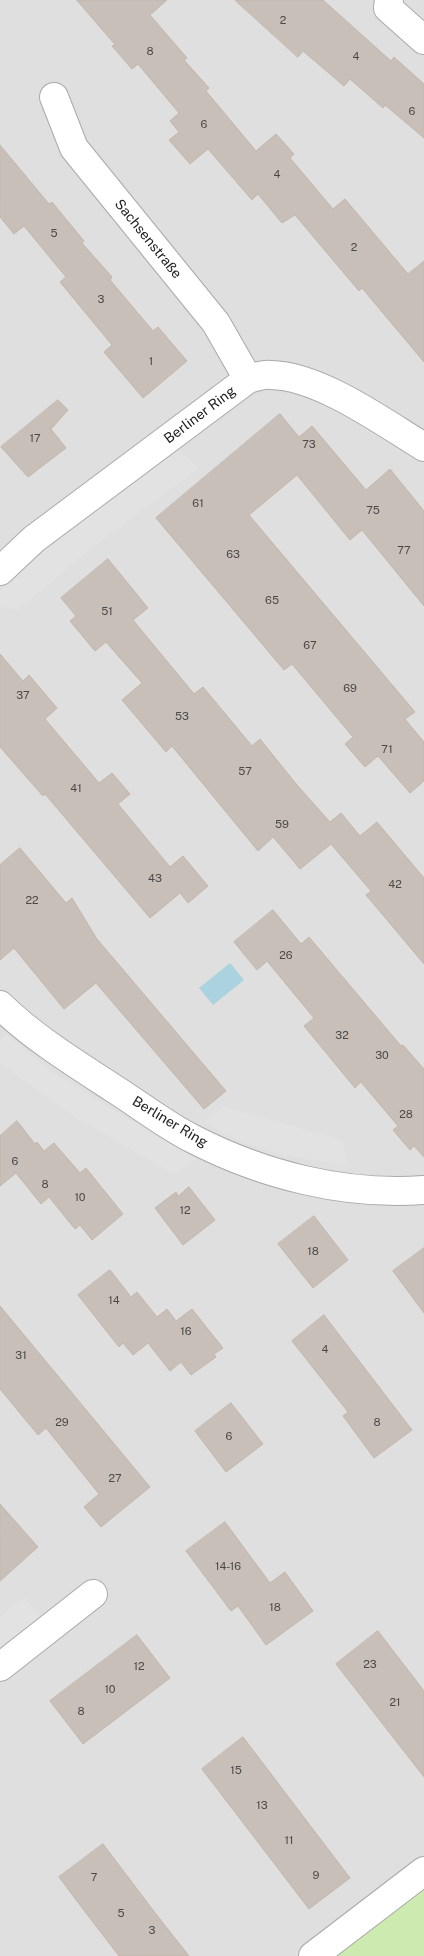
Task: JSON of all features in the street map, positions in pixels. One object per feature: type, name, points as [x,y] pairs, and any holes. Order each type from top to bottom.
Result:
[{"type":"street","points":[[389,0],[388,8],[424,40]]},
{"type":"street","name":"Sachsenstraße","points":[[54,97],[74,148],[216,323],[248,379]]},
{"type":"street","name":"Berliner Ring","points":[[0,571],[34,539],[248,379],[270,374],[297,379],[346,399],[424,447]]},
{"type":"street","name":"Berliner Ring","points":[[0,1005],[75,1063],[192,1139],[262,1169],[314,1182],[348,1187],[424,1190]]},
{"type":"street","points":[[0,1667],[93,1594]]},
{"type":"street","points":[[313,1956],[424,1871]]},
{"type":"shaded area","points":[[0,0],[424,0],[424,1956],[0,1956]]},
{"type":"shaded area","points":[[178,450],[199,468],[90,549],[18,610],[0,606],[0,591],[26,566],[73,528]]},
{"type":"shaded area","points":[[5,1033],[52,1072],[130,1120],[172,1143],[201,1156],[174,1174],[73,1116],[0,1063],[0,1043]]},
{"type":"shaded area","points":[[224,1107],[343,1140],[348,1166],[278,1154],[238,1141],[203,1122]]},
{"type":"shaded area","points":[[25,1597],[43,1622],[0,1652],[0,1616]]},
{"type":"green space","points":[[424,1882],[424,1956],[328,1956]]},
{"type":"water","points":[[230,963],[244,980],[213,1005],[199,988]]},
{"type":"building","points":[[77,0],[167,0],[150,15],[187,58],[184,60],[209,88],[206,91],[256,151],[276,134],[294,154],[290,158],[333,209],[345,199],[408,274],[424,261],[424,362],[362,288],[359,291],[295,215],[282,223],[258,194],[252,200],[208,149],[190,164],[169,140],[179,132],[170,121],[179,113],[138,64],[132,69],[112,46],[115,45]]},
{"type":"building","points":[[235,0],[323,0],[391,61],[394,57],[424,84],[424,138],[385,105],[383,108],[350,79],[344,86],[303,51],[298,57]]},
{"type":"building","points":[[0,145],[49,204],[52,202],[84,241],[82,243],[112,277],[110,280],[153,331],[158,327],[187,361],[143,398],[104,352],[112,345],[60,282],[66,277],[24,226],[14,234],[0,217]]},
{"type":"building","points":[[58,400],[68,410],[51,429],[66,448],[28,477],[1,447]]},
{"type":"building","points":[[280,414],[299,437],[312,426],[366,490],[390,469],[424,511],[424,606],[362,530],[350,540],[297,475],[249,515],[415,712],[405,719],[424,742],[424,781],[410,793],[378,756],[365,767],[345,744],[353,737],[292,664],[284,670],[156,518]]},
{"type":"building","points":[[108,559],[148,608],[133,620],[194,694],[203,687],[252,746],[260,739],[330,822],[341,813],[360,836],[377,822],[424,878],[424,964],[366,895],[371,891],[331,844],[300,869],[273,837],[258,851],[172,746],[166,752],[122,700],[142,683],[106,642],[95,651],[70,621],[76,616],[61,598]]},
{"type":"building","points":[[0,654],[23,681],[29,675],[57,708],[45,719],[99,783],[112,773],[130,794],[118,804],[170,867],[183,856],[208,886],[188,903],[180,893],[150,918],[45,794],[43,796],[0,747]]},
{"type":"building","points":[[20,848],[66,903],[72,898],[97,939],[226,1091],[204,1109],[96,983],[64,1009],[14,948],[0,960],[0,865]]},
{"type":"building","points":[[273,910],[301,944],[309,937],[401,1046],[403,1045],[424,1069],[424,1157],[414,1146],[410,1150],[393,1130],[398,1126],[361,1082],[355,1088],[304,1026],[314,1018],[267,961],[257,970],[234,942]]},
{"type":"building","points":[[17,1121],[35,1144],[37,1142],[44,1151],[54,1143],[80,1173],[86,1168],[123,1214],[92,1240],[80,1225],[75,1229],[49,1197],[41,1204],[16,1173],[0,1186],[0,1136]]},
{"type":"building","points":[[189,1187],[215,1220],[183,1245],[155,1208],[176,1192],[178,1196]]},
{"type":"building","points":[[314,1216],[348,1260],[313,1288],[278,1244]]},
{"type":"building","points":[[424,1248],[424,1313],[393,1271]]},
{"type":"building","points":[[110,1270],[131,1297],[137,1292],[157,1317],[167,1309],[176,1321],[192,1309],[223,1348],[214,1354],[216,1357],[191,1375],[181,1362],[170,1371],[148,1343],[133,1355],[123,1343],[119,1347],[78,1295]]},
{"type":"building","points":[[0,1306],[150,1487],[101,1527],[84,1507],[99,1494],[46,1428],[38,1435],[0,1389]]},
{"type":"building","points":[[324,1315],[412,1430],[374,1458],[343,1416],[348,1412],[292,1341]]},
{"type":"building","points":[[231,1403],[263,1444],[226,1472],[195,1431]]},
{"type":"building","points":[[0,1504],[38,1547],[0,1581]]},
{"type":"building","points":[[225,1522],[270,1583],[285,1572],[313,1611],[266,1645],[238,1606],[231,1611],[186,1551]]},
{"type":"building","points":[[378,1631],[424,1691],[424,1777],[336,1664]]},
{"type":"building","points":[[137,1635],[170,1678],[83,1744],[50,1701]]},
{"type":"building","points":[[243,1737],[350,1878],[309,1909],[202,1769]]},
{"type":"building","points":[[103,1844],[189,1956],[119,1956],[59,1877]]}]
